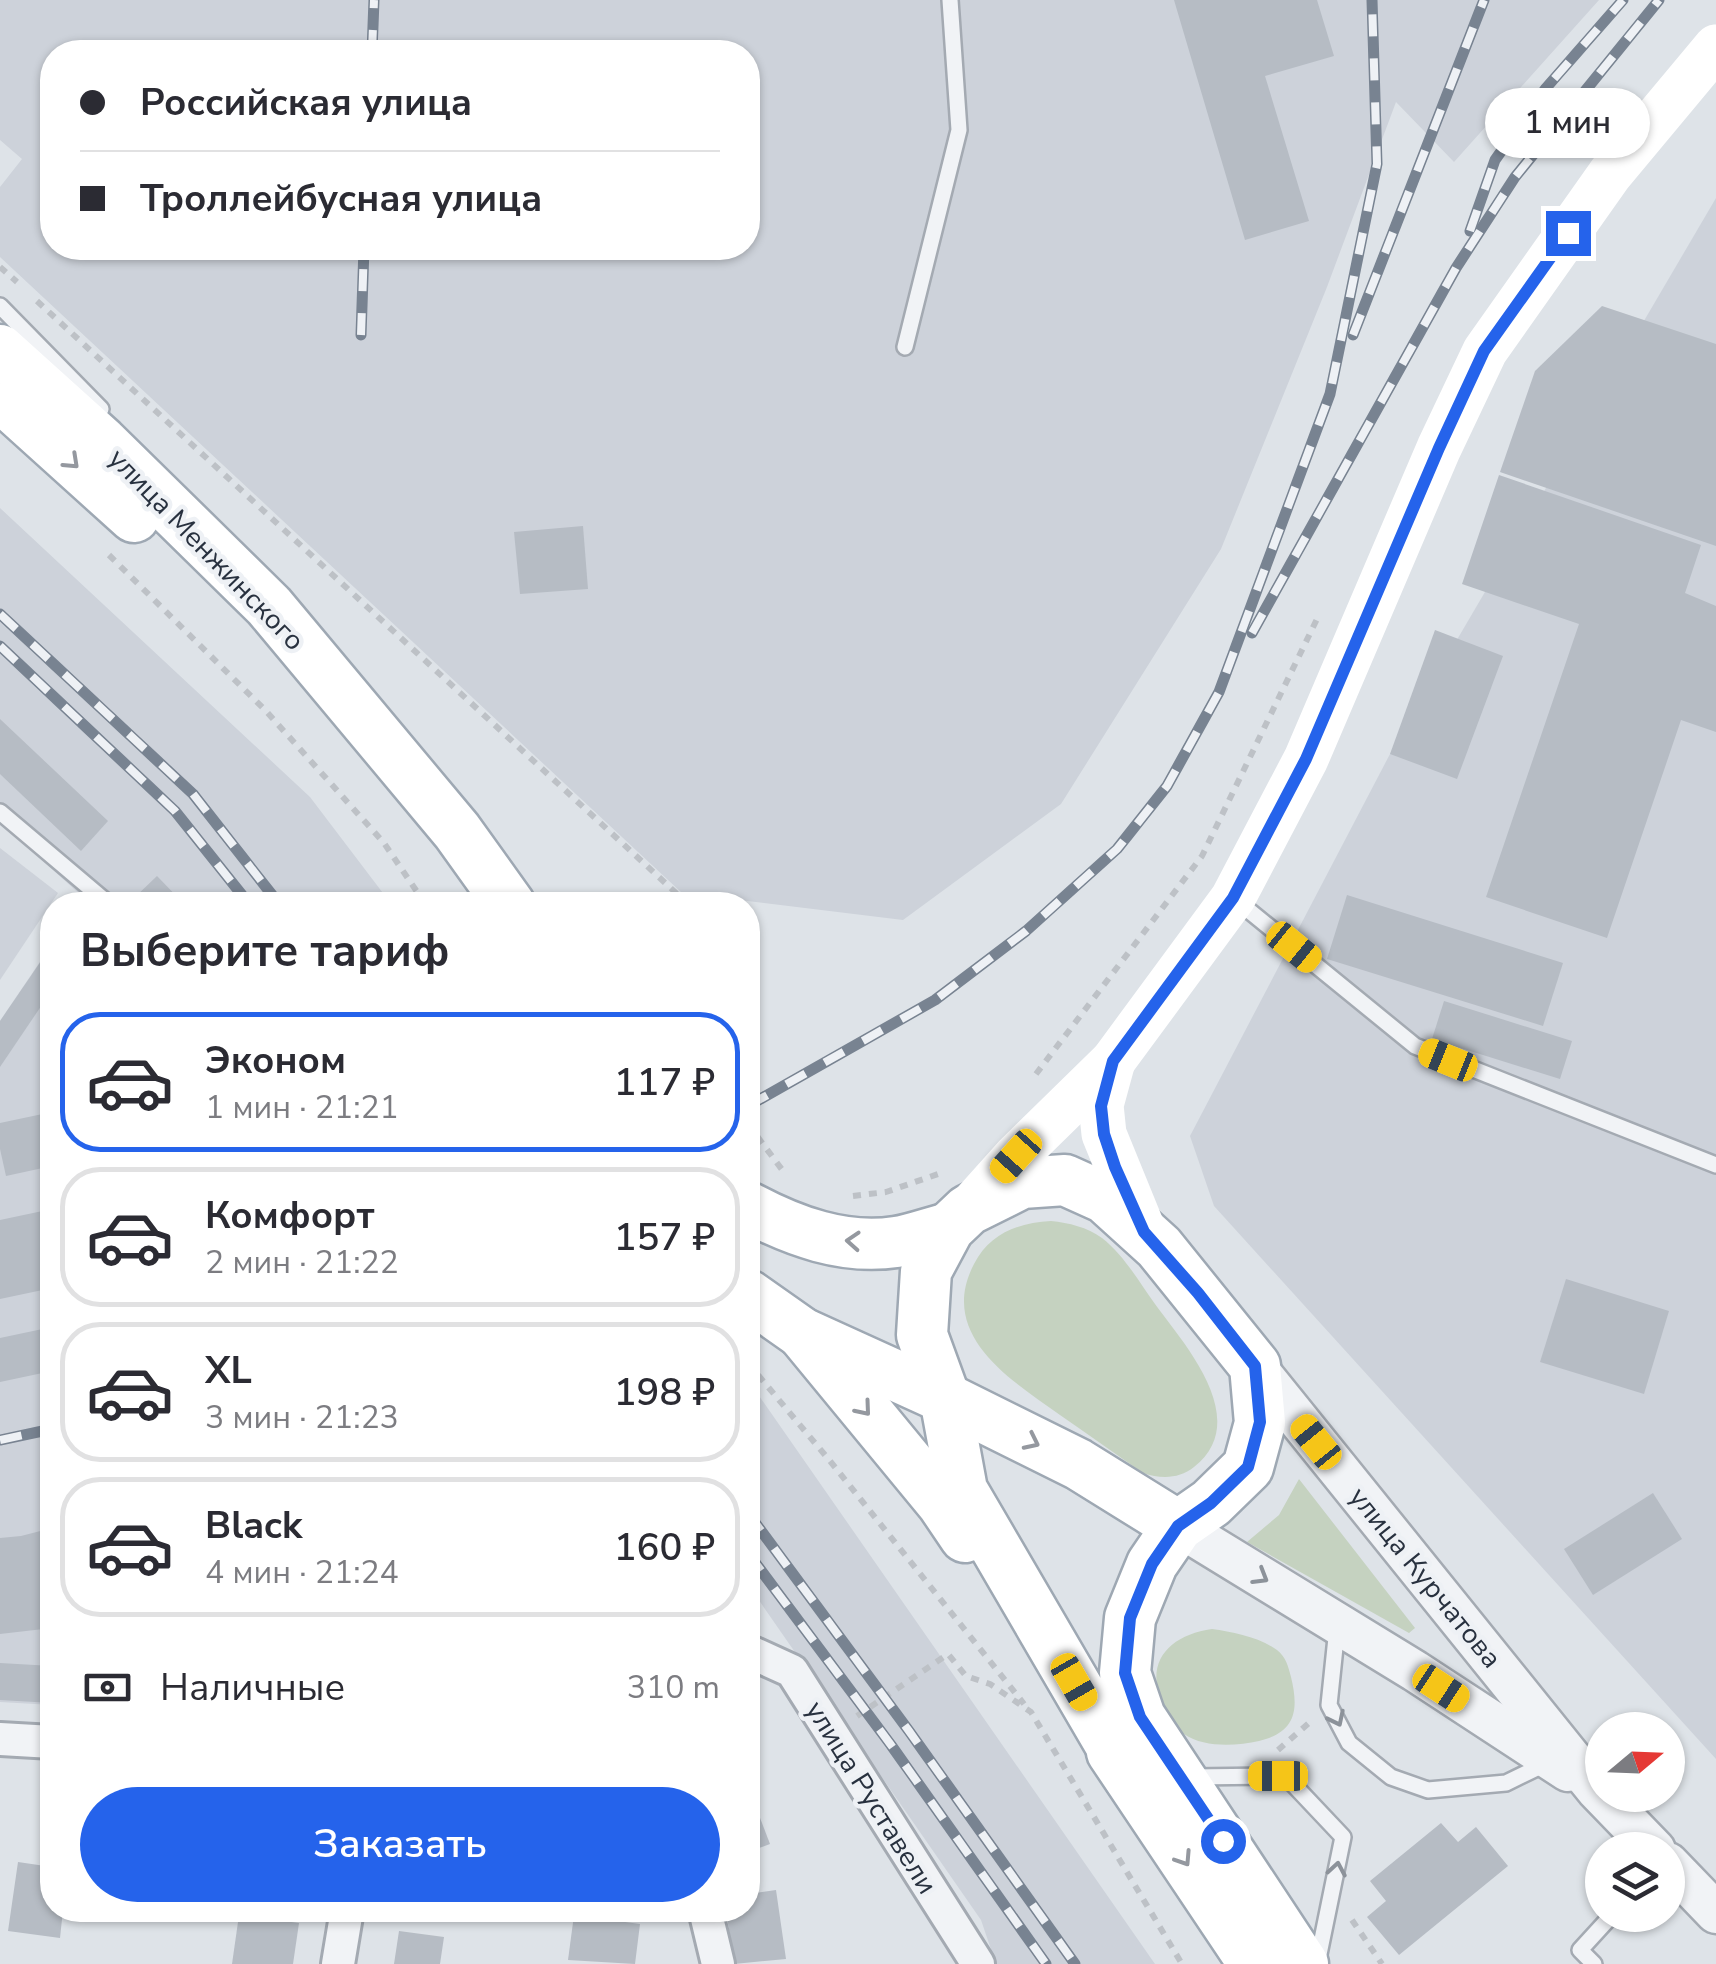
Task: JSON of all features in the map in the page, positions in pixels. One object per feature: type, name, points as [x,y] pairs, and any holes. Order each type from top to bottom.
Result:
[{"type":"main road","points":[[760,1213],[786,1228],[848,1243],[896,1242],[1016,1156],[1113,1061],[1233,898],[1306,759],[1484,351],[1610,174],[1716,47]]},
{"type":"main road","name":"улица Менжинского","points":[[0,350],[102,442],[269,606],[457,831],[501,892]]},
{"type":"main road","name":"улица Менжинского","points":[[0,396],[135,518],[288,669],[434,848],[462,892]]},
{"type":"main road","points":[[1113,1061],[1101,1106],[1104,1134],[1144,1232]]},
{"type":"main road","points":[[956,1200],[1022,1183],[1065,1180],[1105,1198],[1144,1232],[1206,1302],[1255,1366],[1260,1422],[1248,1467],[1211,1503],[1178,1526],[1152,1564],[1130,1618],[1125,1673],[1140,1717],[1302,1964]]},
{"type":"main road","points":[[956,1200],[926,1271],[922,1335],[944,1398],[962,1490],[1130,1778]]},
{"type":"main road","points":[[760,1303],[802,1333],[1078,1464],[1178,1526]]},
{"type":"main road","points":[[802,1333],[942,1503],[1254,1964]]},
{"type":"street","name":"улица Курчатова","points":[[1255,1366],[1585,1775]]},
{"type":"street","name":"улица Курчатова","points":[[1178,1526],[1585,1782]]},
{"type":"street","name":"улица Руставели","points":[[760,1656],[792,1671],[978,1964]]},
{"type":"street","points":[[0,1739],[40,1741]]},
{"type":"street","name":"улица Курчатова","points":[[1618,1812],[1638,1832]]},
{"type":"street","points":[[1685,1881],[1716,1913]]},
{"type":"street","points":[[338,1964],[345,1922]]},
{"type":"street","points":[[708,1922],[718,1964]]},
{"type":"lane","points":[[905,348],[960,130],[950,0]]},
{"type":"lane","points":[[0,306],[118,427]]},
{"type":"lane","points":[[162,479],[269,606]]},
{"type":"lane","points":[[0,812],[95,892]]},
{"type":"lane","points":[[1233,898],[1415,1046],[1716,1165]]},
{"type":"lane","points":[[1338,1624],[1329,1704],[1348,1743],[1391,1777],[1428,1790],[1506,1783],[1552,1760]]},
{"type":"lane","points":[[1180,1778],[1278,1776],[1292,1784],[1343,1836],[1318,1964]]},
{"type":"lane","points":[[1594,1964],[1580,1950],[1596,1932]]},
{"type":"path","points":[[0,267],[675,892]]},
{"type":"path","points":[[97,544],[279,726],[384,842],[417,892]]},
{"type":"path","points":[[760,1143],[793,1182]]},
{"type":"path","points":[[838,1198],[886,1192],[939,1175],[956,1200]]},
{"type":"path","points":[[760,1377],[1031,1712],[1182,1964]]},
{"type":"path","points":[[831,1733],[948,1654],[966,1676],[990,1684],[1031,1712]]},
{"type":"path","points":[[1248,1776],[1329,1704]]},
{"type":"path","points":[[1333,1892],[1382,1964]]},
{"type":"shaded area","points":[[0,0],[1599,0],[1454,162],[1396,102],[1327,287],[1221,549],[1061,804],[903,920],[760,903],[760,892],[681,892],[0,257],[0,187],[22,159],[0,140]]},
{"type":"shaded area","points":[[1716,198],[1716,1759],[1685,1725],[1685,1712],[1673,1712],[1214,1206],[1190,1136],[1390,754]]},
{"type":"shaded area","points":[[0,508],[310,797],[382,892],[77,892],[0,822]]},
{"type":"shaded area","points":[[0,848],[57,892],[40,892],[40,920],[0,980]]},
{"type":"shaded area","points":[[40,962],[40,1704],[0,1702],[0,1021]]},
{"type":"shaded area","points":[[760,1397],[1155,1964],[996,1964],[981,1920],[760,1602]]},
{"type":"green space","points":[[1051,1221],[1084,1228],[1110,1245],[1196,1361],[1208,1383],[1217,1427],[1210,1448],[1188,1471],[1170,1477],[1143,1473],[1021,1387],[985,1353],[972,1334],[965,1313],[965,1289],[981,1253],[1006,1232]]},
{"type":"green space","points":[[1299,1479],[1415,1628],[1409,1633],[1247,1542],[1279,1515]]},
{"type":"green space","points":[[1212,1629],[1254,1638],[1283,1656],[1295,1700],[1292,1718],[1281,1732],[1250,1743],[1210,1744],[1192,1739],[1171,1720],[1157,1688],[1159,1662],[1184,1637]]},
{"type":"building","points":[[1174,0],[1317,0],[1334,56],[1265,76],[1309,221],[1245,240]]},
{"type":"building","points":[[1602,306],[1716,344],[1716,546],[1500,472],[1535,371]]},
{"type":"building","points":[[1499,475],[1701,545],[1685,593],[1716,606],[1716,732],[1681,720],[1607,938],[1486,897],[1579,624],[1462,584]]},
{"type":"building","points":[[583,526],[588,589],[520,594],[514,532]]},
{"type":"building","points":[[1435,630],[1503,656],[1457,779],[1390,754]]},
{"type":"building","points":[[0,719],[108,821],[81,851],[0,774]]},
{"type":"building","points":[[157,876],[172,892],[140,892]]},
{"type":"building","points":[[1347,895],[1563,963],[1543,1026],[1327,959]]},
{"type":"building","points":[[40,963],[40,1008],[0,1067],[0,1021]]},
{"type":"building","points":[[1444,1001],[1572,1041],[1560,1079],[1432,1039]]},
{"type":"building","points":[[40,1115],[40,1169],[6,1176],[0,1123]]},
{"type":"building","points":[[40,1212],[40,1291],[0,1299],[0,1220]]},
{"type":"building","points":[[1566,1279],[1669,1311],[1644,1394],[1540,1362]]},
{"type":"building","points":[[40,1330],[40,1374],[0,1382],[0,1338]]},
{"type":"building","points":[[1653,1493],[1682,1539],[1593,1595],[1564,1549]]},
{"type":"building","points":[[40,1531],[40,1629],[0,1634],[0,1538]]},
{"type":"building","points":[[0,1663],[40,1665],[40,1702],[0,1700]]},
{"type":"building","points":[[760,1818],[770,1844],[760,1848]]},
{"type":"building","points":[[1441,1823],[1458,1842],[1476,1827],[1508,1866],[1399,1955],[1367,1917],[1386,1901],[1370,1881]]},
{"type":"building","points":[[18,1862],[40,1865],[40,1922],[62,1922],[60,1938],[8,1931]]},
{"type":"building","points":[[776,1890],[786,1959],[734,1964],[728,1922],[760,1922],[760,1892]]},
{"type":"building","points":[[238,1922],[299,1923],[293,1964],[232,1964]]},
{"type":"building","points":[[573,1922],[640,1924],[635,1964],[568,1960]]},
{"type":"building","points":[[399,1931],[444,1937],[440,1964],[394,1964]]},
{"type":"railway","points":[[372,40],[374,0]]},
{"type":"railway","points":[[760,1099],[935,1000],[1026,931],[1117,849],[1167,786],[1219,692],[1330,394],[1377,164],[1372,0]]},
{"type":"railway","points":[[1353,335],[1484,0]]},
{"type":"railway","points":[[1470,231],[1495,160],[1546,88],[1623,0]]},
{"type":"railway","points":[[1252,633],[1456,268],[1515,177],[1659,0]]},
{"type":"railway","points":[[361,335],[364,260]]},
{"type":"railway","points":[[0,614],[193,794],[270,892]]},
{"type":"railway","points":[[0,646],[175,811],[240,892]]},
{"type":"railway","points":[[0,1440],[40,1432]]},
{"type":"railway","points":[[760,1529],[1075,1964]]},
{"type":"railway","points":[[760,1569],[1046,1964]]},
{"type":"route","points":[[1223,1841],[1140,1717],[1125,1673],[1130,1618],[1152,1564],[1178,1526],[1211,1503],[1248,1467],[1260,1422],[1255,1366],[1144,1232],[1115,1167],[1104,1134],[1101,1106],[1113,1061],[1233,898],[1306,759],[1484,351],[1568,233]]}]
